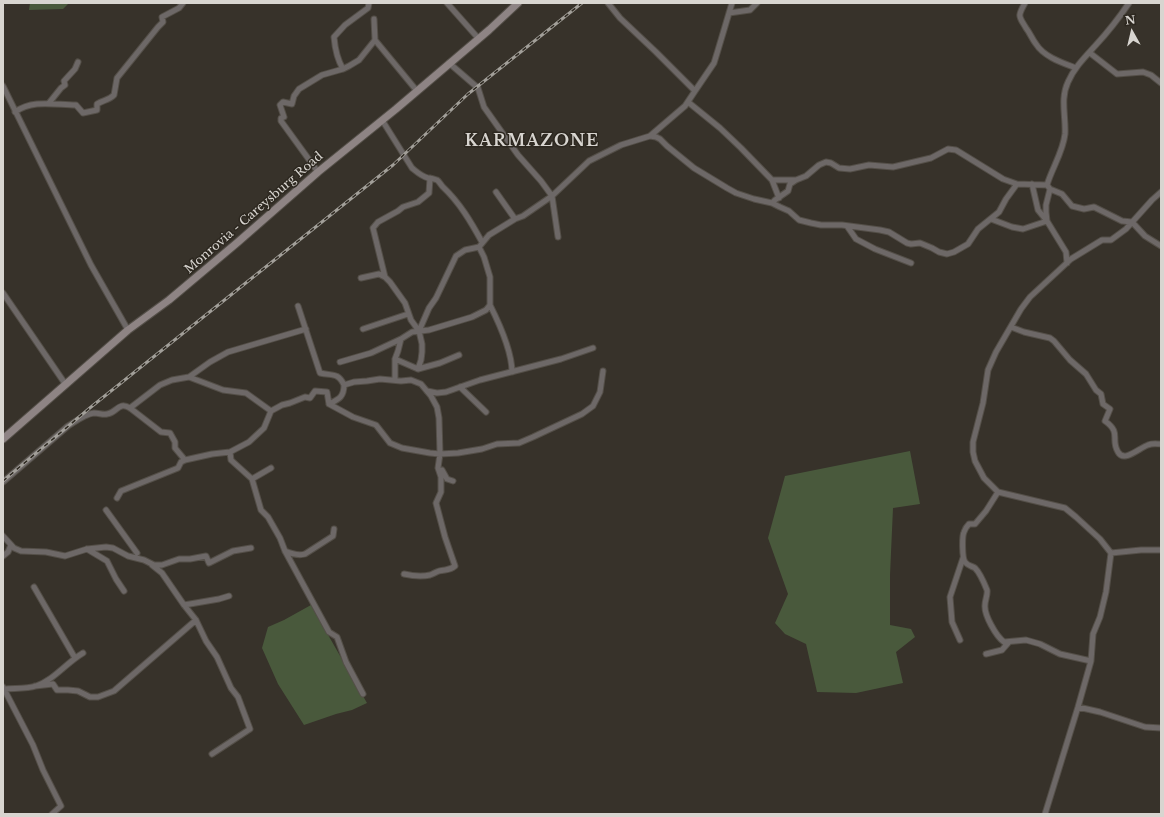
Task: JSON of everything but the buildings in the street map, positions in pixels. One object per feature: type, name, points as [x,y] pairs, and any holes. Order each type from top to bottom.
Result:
[{"type":"main road","name":"Monrovia - Careysburg Road","points":[[3,439],[128,330],[169,300],[318,172],[449,64],[518,3]]},
{"type":"street","points":[[15,112],[28,105],[49,104],[76,105],[83,114],[97,110],[97,104],[106,101],[114,95],[117,78],[163,22],[162,17],[178,8],[183,3]]},
{"type":"street","points":[[343,70],[338,62],[334,37],[345,25],[368,8],[369,3]]},
{"type":"street","points":[[446,3],[478,38]]},
{"type":"street","points":[[608,3],[620,18],[695,91]]},
{"type":"street","points":[[419,331],[429,308],[436,298],[456,256],[465,250],[479,247],[489,235],[515,219],[523,216],[552,196],[589,161],[621,145],[650,136],[688,102],[714,63],[732,3]]},
{"type":"street","points":[[729,13],[750,10],[756,3]]},
{"type":"street","points":[[1025,3],[1020,10],[1019,16],[1036,45],[1045,53],[1076,68]]},
{"type":"street","points":[[1048,221],[1046,205],[1050,173],[1061,151],[1065,133],[1064,94],[1068,83],[1076,68],[1117,21],[1130,3]]},
{"type":"street","points":[[374,19],[376,40],[417,91]]},
{"type":"street","points":[[318,172],[281,121],[281,118],[284,116],[280,105],[283,102],[292,104],[295,92],[316,78],[343,70],[359,60],[376,40]]},
{"type":"street","points":[[1090,53],[1117,74],[1143,72],[1151,75],[1161,83]]},
{"type":"street","points":[[49,104],[65,85],[64,81],[75,69],[78,62]]},
{"type":"street","points":[[449,64],[478,88],[484,107],[518,155],[552,196],[558,237]]},
{"type":"street","points":[[3,86],[91,265],[128,330]]},
{"type":"street","points":[[688,102],[731,138],[772,180],[779,198]]},
{"type":"street","points":[[382,120],[412,168],[424,177],[437,180],[457,201],[482,242]]},
{"type":"street","points":[[650,136],[660,139],[694,168],[727,188],[736,193],[772,203],[799,220],[821,225],[847,226],[889,232],[907,243],[920,243],[947,254],[954,252],[968,244],[978,230],[999,212],[1017,184]]},
{"type":"street","points":[[772,203],[788,192],[790,184],[806,176],[819,165],[826,162],[839,168],[850,169],[869,165],[893,167],[931,158],[948,149],[956,150],[1003,178],[1017,184],[1032,184],[1048,187],[1062,194],[1072,206],[1084,209],[1094,207],[1122,221],[1132,222],[1145,236],[1161,246]]},
{"type":"street","points":[[385,277],[373,228],[378,222],[398,212],[403,207],[418,202],[429,193],[430,178]]},
{"type":"street","points":[[772,180],[796,180]]},
{"type":"street","points":[[1032,184],[1038,210],[1048,221],[1066,252],[1067,263]]},
{"type":"street","points":[[496,192],[515,219]]},
{"type":"street","points":[[1045,814],[1091,661],[1093,634],[1100,617],[1106,592],[1111,553],[1100,539],[1065,508],[998,492],[984,478],[975,461],[973,442],[983,403],[988,370],[996,352],[1021,309],[1030,297],[1067,263],[1102,240],[1111,240],[1126,229],[1161,192]]},
{"type":"street","points":[[991,219],[1022,229],[1048,221]]},
{"type":"street","points":[[847,226],[856,239],[911,263]]},
{"type":"street","points":[[479,247],[484,257],[490,277],[490,305],[506,342],[512,372]]},
{"type":"street","points":[[361,278],[380,274],[390,282],[405,303],[408,314],[419,331],[422,344],[421,360],[418,369]]},
{"type":"street","points":[[3,293],[66,385]]},
{"type":"street","points":[[340,362],[371,353],[401,339],[412,332],[429,330],[472,317],[486,310],[490,305]]},
{"type":"street","points":[[298,306],[320,373],[337,376],[341,379],[344,385],[344,392],[342,395],[330,404]]},
{"type":"street","points":[[363,329],[408,314]]},
{"type":"street","points":[[1011,326],[1024,332],[1050,338],[1062,349],[1070,360],[1086,374],[1096,390],[1101,394],[1102,404],[1110,409],[1105,421],[1113,428],[1117,450],[1121,456],[1128,456],[1150,444],[1161,444]]},
{"type":"street","points":[[130,408],[160,385],[172,380],[189,377],[210,362],[228,352],[306,329]]},
{"type":"street","points":[[395,380],[395,358],[401,339]]},
{"type":"street","points":[[426,391],[437,393],[446,392],[480,380],[562,359],[593,348]]},
{"type":"street","points":[[395,358],[418,369],[440,363],[459,355]]},
{"type":"street","points":[[117,498],[121,491],[178,468],[181,462],[185,460],[230,452],[249,442],[264,428],[271,411],[282,405],[304,397],[310,398],[315,391],[327,392],[330,404],[353,416],[376,425],[390,443],[402,448],[430,454],[440,454],[482,449],[497,444],[519,443],[582,414],[593,406],[600,392],[604,372]]},
{"type":"street","points":[[189,377],[223,390],[246,393],[271,411]]},
{"type":"street","points":[[344,385],[354,382],[380,379],[414,381],[421,384],[431,396],[437,407],[439,418],[440,454],[438,468],[441,477],[441,492],[436,503],[444,537],[455,566],[450,570],[440,571],[432,575],[412,576],[404,574]]},
{"type":"street","points":[[460,387],[486,412]]},
{"type":"street","points":[[3,482],[75,421],[94,413],[108,414],[121,406],[127,406],[161,432],[170,433],[175,442],[175,448],[185,460]]},
{"type":"street","points":[[230,452],[232,460],[252,479],[262,510],[268,517],[280,538],[285,552],[329,632],[337,637],[346,662],[363,694]]},
{"type":"street","points":[[252,479],[271,468]]},
{"type":"street","points":[[438,468],[442,469],[447,479],[453,481]]},
{"type":"street","points":[[960,640],[952,622],[950,597],[963,558],[963,533],[969,524],[975,524],[986,511],[998,492]]},
{"type":"street","points":[[106,510],[137,553]]},
{"type":"street","points":[[285,552],[296,555],[305,554],[333,536],[334,529]]},
{"type":"street","points":[[3,536],[14,548],[21,551],[46,552],[65,556],[87,549],[106,547],[113,548],[128,556],[144,560],[154,565],[162,565],[179,559],[190,559],[206,556],[209,563],[232,551],[251,548]]},
{"type":"street","points":[[3,556],[8,552],[11,545]]},
{"type":"street","points":[[87,549],[107,561],[116,579],[124,590]]},
{"type":"street","points":[[1111,553],[1161,550]]},
{"type":"street","points":[[963,558],[964,562],[968,566],[974,567],[977,571],[988,592],[985,611],[987,617],[1004,642],[1026,640],[1040,644],[1060,654],[1091,661]]},
{"type":"street","points":[[150,563],[162,574],[196,620],[206,641],[217,657],[231,688],[238,697],[250,729],[212,754]]},
{"type":"street","points":[[34,587],[75,658]]},
{"type":"street","points":[[184,605],[229,596]]},
{"type":"street","points":[[52,814],[61,806],[43,770],[33,744],[4,688],[53,684],[57,690],[78,691],[90,697],[98,697],[114,691],[196,620]]},
{"type":"street","points":[[986,654],[1002,650],[1009,642]]},
{"type":"street","points":[[35,686],[51,678],[75,658],[83,654]]},
{"type":"street","points":[[1078,707],[1100,712],[1144,727],[1161,728]]},
{"type":"green space","points":[[30,3],[69,3],[63,9],[29,10]]},
{"type":"green space","points":[[910,451],[920,504],[893,508],[890,575],[890,625],[911,629],[915,637],[896,652],[903,683],[856,693],[817,692],[806,644],[785,634],[775,623],[788,594],[768,538],[785,476]]},
{"type":"green space","points":[[311,605],[367,703],[352,710],[304,725],[278,684],[262,648],[268,627]]},
{"type":"railway","points":[[3,481],[91,407],[393,165],[468,94],[582,3]]},
{"type":"district","name":"KARMAZONE","points":[[532,141]]}]
